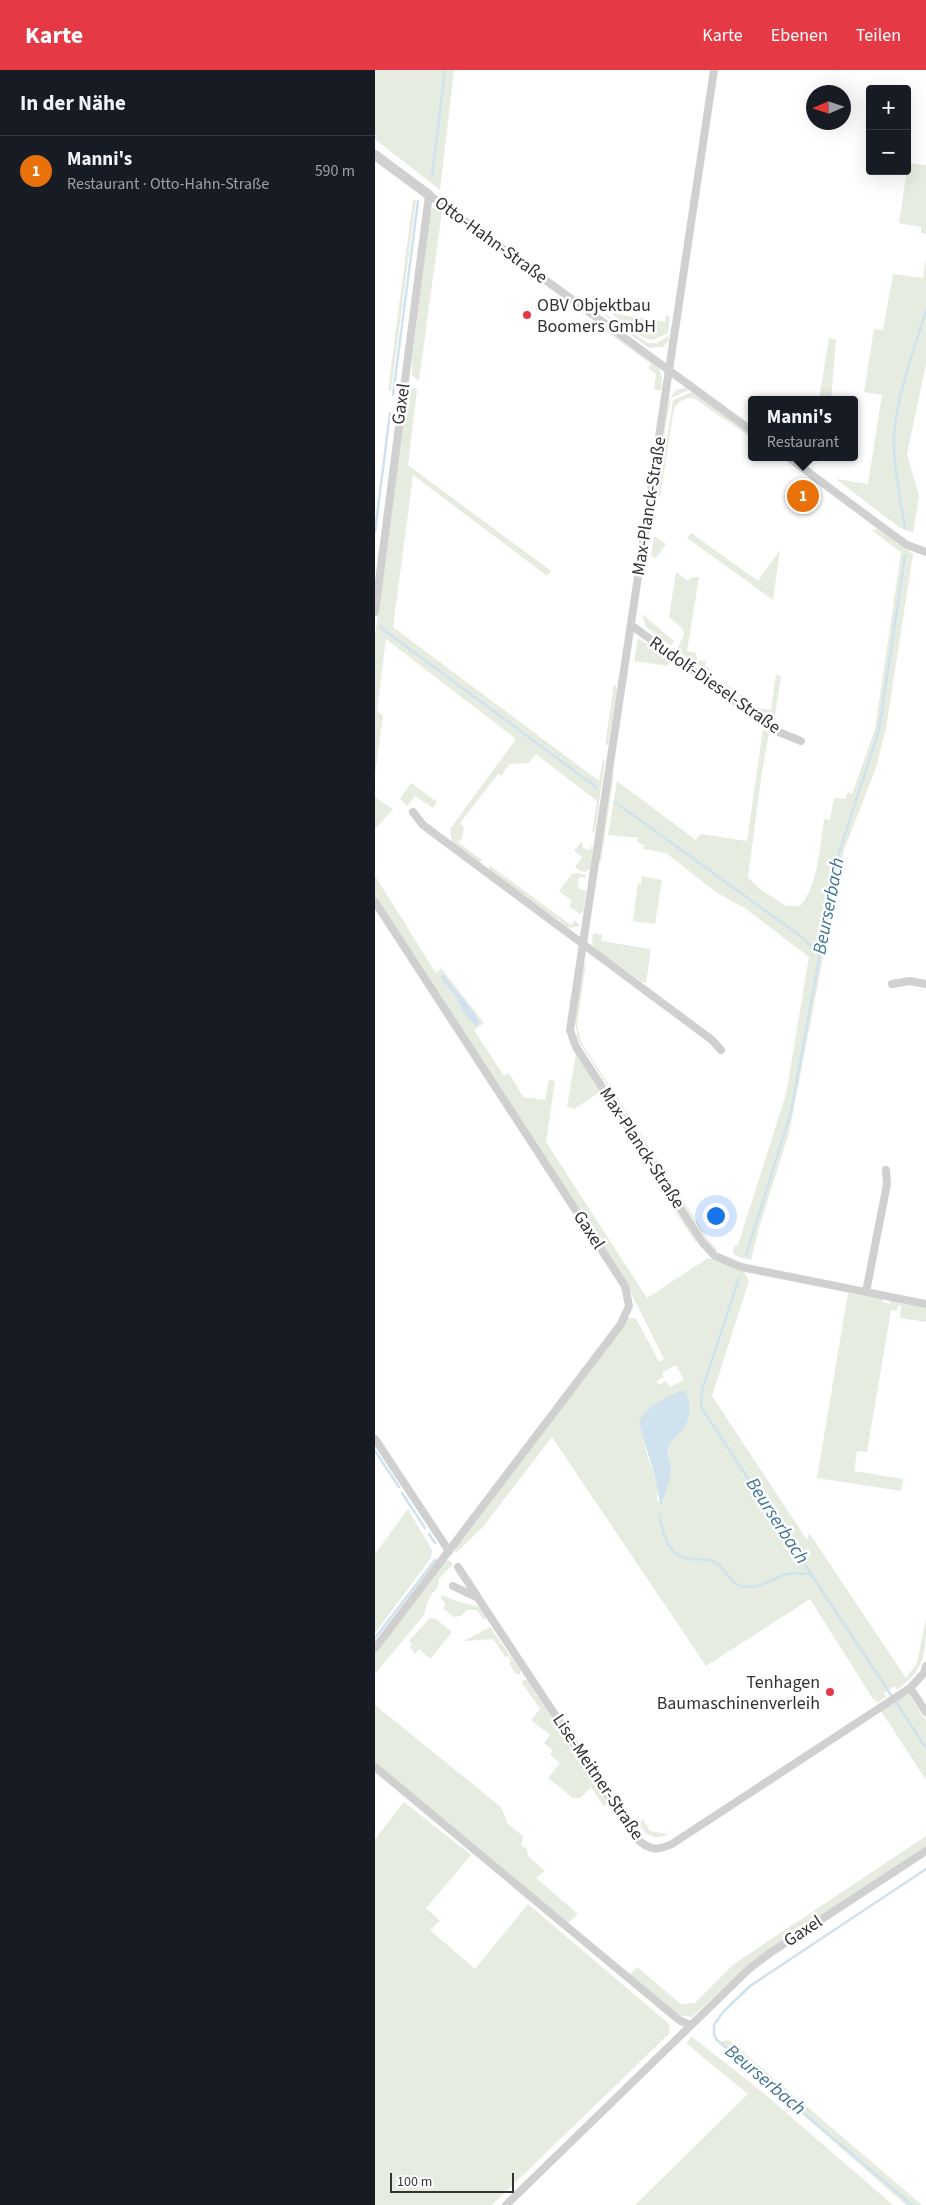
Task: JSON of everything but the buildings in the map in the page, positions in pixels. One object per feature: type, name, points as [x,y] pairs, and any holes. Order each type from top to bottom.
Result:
[{"type":"street","name":"Max-Planck-Straße","points":[[714,70],[571,1024],[573,1041],[709,1251],[721,1260],[741,1267],[926,1304]]},
{"type":"street","name":"Otto-Hahn-Straße","points":[[375,155],[748,428]]},
{"type":"street","name":"Gaxel","points":[[375,612],[429,195]]},
{"type":"street","points":[[793,461],[907,545],[926,552]]},
{"type":"street","name":"Rudolf-Diesel-Straße","points":[[631,625],[774,730],[801,741]]},
{"type":"street","points":[[413,812],[423,825],[713,1040],[721,1050]]},
{"type":"street","name":"Gaxel","points":[[375,902],[625,1286],[629,1306],[621,1324],[375,1648]]},
{"type":"street","points":[[892,984],[910,981],[926,984]]},
{"type":"street","points":[[866,1292],[887,1184],[885,1170]]},
{"type":"street","points":[[375,1439],[449,1551]]},
{"type":"street","name":"Lise-Meitner-Straße","points":[[457,1567],[637,1839],[652,1849],[660,1849],[672,1844],[910,1688],[924,1672],[926,1666]]},
{"type":"street","points":[[453,1586],[478,1598]]},
{"type":"street","points":[[910,1688],[926,1712]]},
{"type":"street","points":[[375,1767],[679,2020],[690,2025]]},
{"type":"street","name":"Gaxel","points":[[506,2205],[719,1996],[770,1953],[926,1851]]},
{"type":"shaded area","points":[[375,70],[454,70],[440,190],[375,139]]},
{"type":"shaded area","points":[[911,163],[926,165],[926,234],[921,233],[921,227],[899,223],[906,175],[911,175]]},
{"type":"shaded area","points":[[413,199],[416,200],[391,391],[388,390]]},
{"type":"shaded area","points":[[437,207],[442,211],[419,381],[412,375],[412,361],[430,211],[432,208]]},
{"type":"shaded area","points":[[926,258],[926,364],[907,454],[919,496],[913,533],[899,527],[836,479],[868,484],[882,395],[864,392],[874,329],[883,330],[893,274],[923,278]]},
{"type":"shaded area","points":[[605,314],[648,343],[657,343],[668,336],[669,340],[663,347],[649,348]]},
{"type":"shaded area","points":[[612,314],[634,317],[633,330]]},
{"type":"shaded area","points":[[666,315],[670,316],[668,333],[653,340],[645,338],[634,331],[635,317],[665,322]]},
{"type":"shaded area","points":[[592,320],[659,368],[662,378],[661,391],[654,389],[656,374],[648,368],[651,364]]},
{"type":"shaded area","points":[[829,338],[836,340],[831,396],[820,396]]},
{"type":"shaded area","points":[[414,388],[417,390],[408,465],[551,571],[547,576],[413,475],[393,627],[599,781],[603,759],[605,761],[595,831],[592,833],[597,801],[536,754],[529,763],[509,764],[501,776],[498,774],[460,823],[464,827],[462,838],[458,842],[483,861],[478,862],[452,843],[450,829],[516,739],[386,639],[377,711],[383,716],[375,775],[375,636],[405,393]]},
{"type":"shaded area","points":[[686,388],[689,390],[671,398],[659,464],[669,400],[676,390]]},
{"type":"shaded area","points":[[692,392],[748,433],[748,435],[695,399],[689,398],[681,401],[674,408],[660,497],[658,496],[673,400]]},
{"type":"shaded area","points":[[877,529],[913,554],[886,728],[876,768],[844,850],[789,1133],[759,1228],[751,1260],[734,1255],[733,1251],[735,1245],[738,1245],[786,1094],[809,957],[746,909],[716,892],[666,853],[643,849],[644,844],[637,843],[638,838],[608,835],[617,781],[696,840],[701,834],[747,841],[763,729],[769,734],[748,877],[760,889],[786,906],[800,906],[811,888],[824,819],[830,820],[834,798],[845,799],[848,792],[852,794],[875,729],[901,553],[872,530]]},
{"type":"shaded area","points":[[691,533],[758,581],[780,550],[773,600],[687,538]]},
{"type":"shaded area","points":[[654,536],[666,544],[656,558],[651,555]]},
{"type":"shaded area","points":[[676,572],[688,581],[692,577],[699,577],[687,651],[696,653],[697,660],[706,661],[705,667],[710,668],[707,673],[677,650],[684,635],[683,629],[669,617]]},
{"type":"shaded area","points":[[642,614],[674,641],[671,646],[646,627]]},
{"type":"shaded area","points":[[638,638],[669,659],[668,666],[634,661]]},
{"type":"shaded area","points":[[776,675],[781,676],[774,722],[726,686],[758,708],[771,710]]},
{"type":"shaded area","points":[[614,684],[617,689],[608,744],[605,746]]},
{"type":"shaded area","points":[[614,773],[601,862],[599,860]]},
{"type":"shaded area","points":[[411,783],[437,802],[433,808],[415,796],[407,806],[400,799]]},
{"type":"shaded area","points":[[375,797],[393,809],[375,829]]},
{"type":"shaded area","points":[[580,843],[583,843],[582,848],[590,850],[591,846],[593,848],[590,869],[586,872],[580,871],[575,867],[582,857],[574,851]]},
{"type":"shaded area","points":[[489,865],[571,925],[575,920],[580,926],[569,928],[489,870]]},
{"type":"shaded area","points":[[572,874],[586,875],[585,878],[579,877],[578,888],[586,891],[583,912],[580,914],[569,906],[572,901],[559,891]]},
{"type":"shaded area","points":[[375,876],[436,973],[441,968],[484,1023],[474,1030],[504,1076],[509,1073],[523,1097],[545,1100],[549,1080],[555,1081],[546,1142],[647,1298],[708,1258],[744,1272],[749,1281],[712,1396],[807,1540],[809,1533],[906,1678],[917,1663],[926,1618],[926,1641],[919,1667],[907,1682],[897,1690],[894,1686],[884,1693],[886,1697],[877,1703],[810,1599],[706,1666],[552,1437],[482,1528],[456,1553],[454,1549],[628,1318],[636,1318],[659,1362],[664,1359],[628,1287],[375,899]],"holes":[[[676,1365],[684,1380],[670,1387],[666,1381],[659,1385],[657,1381],[664,1377],[662,1373]],[[688,1395],[688,1421],[670,1444],[668,1454],[671,1472],[662,1504],[657,1500],[654,1473],[640,1427]]]},
{"type":"shaded area","points":[[642,876],[662,880],[655,924],[633,921],[638,883],[641,884]]},
{"type":"shaded area","points":[[593,933],[602,935],[601,941],[651,949],[646,983],[596,949],[592,944]]},
{"type":"shaded area","points":[[586,962],[577,1025],[581,1042],[710,1242],[718,1250],[715,1250],[708,1242],[578,1040],[575,1021],[583,967]]},
{"type":"shaded area","points":[[576,1054],[600,1092],[574,1109],[567,1107]]},
{"type":"shaded area","points":[[661,1185],[697,1241],[696,1243],[659,1186]]},
{"type":"shaded area","points":[[848,1293],[883,1299],[883,1302],[890,1304],[890,1301],[926,1308],[926,1322],[900,1318],[901,1306],[898,1305],[897,1311],[891,1310],[867,1452],[857,1451],[854,1471],[903,1479],[901,1491],[817,1478]]},
{"type":"shaded area","points":[[408,1509],[432,1550],[431,1558],[375,1633],[375,1554]]},
{"type":"shaded area","points":[[449,1560],[453,1564],[439,1579],[438,1587],[430,1596],[423,1616],[375,1674],[375,1650],[445,1561]]},
{"type":"shaded area","points":[[442,1595],[479,1607],[486,1618],[484,1620],[477,1610],[467,1610],[461,1616],[454,1617],[444,1609],[445,1602],[441,1599]]},
{"type":"shaded area","points":[[430,1618],[436,1619],[452,1632],[430,1659],[419,1649],[415,1654],[410,1647],[412,1644],[409,1641]]},
{"type":"shaded area","points":[[490,1627],[521,1671],[520,1674],[516,1674],[509,1663],[511,1661],[508,1656],[505,1657],[493,1639],[464,1641]]},
{"type":"shaded area","points":[[523,1680],[527,1680],[608,1802],[606,1806],[603,1805],[591,1787],[580,1798],[573,1798],[548,1778],[560,1763],[550,1755],[553,1751],[544,1743],[550,1735],[531,1720],[540,1709],[522,1683]]},
{"type":"shaded area","points":[[908,1694],[926,1720],[926,1780],[881,1711]]},
{"type":"shaded area","points":[[375,1705],[501,1807],[508,1824],[523,1836],[521,1845],[527,1849],[528,1856],[545,1871],[536,1878],[578,1914],[567,1924],[375,1765]]},
{"type":"shaded area","points":[[404,1802],[471,1855],[426,1908],[440,1921],[430,1930],[475,1969],[528,1904],[669,2024],[670,2033],[492,2205],[375,2205],[375,1839]]},
{"type":"shaded area","points":[[642,1818],[650,1831],[668,1834],[660,1837],[649,1835],[640,1826]]},
{"type":"shaded area","points":[[926,1836],[926,1848],[754,1960],[692,2017],[677,2015],[629,1976],[637,1967],[681,2004],[695,2003],[734,1964]]},
{"type":"shaded area","points":[[691,2036],[761,2091],[893,2205],[635,2205],[748,2094],[687,2044]]},
{"type":"shaded area","points":[[729,2040],[922,2205],[906,2205],[720,2042]]},
{"type":"water","points":[[443,974],[475,1014],[479,1023],[476,1026],[464,1013],[456,997],[440,977]]},
{"type":"water","points":[[685,1390],[689,1404],[688,1420],[682,1431],[669,1446],[671,1473],[662,1504],[660,1504],[655,1477],[639,1423],[645,1412],[650,1408],[668,1397]]},
{"type":"waterway","points":[[432,177],[445,70]]},
{"type":"waterway","points":[[393,395],[418,201]]},
{"type":"waterway","name":"Beurserbach","points":[[905,528],[895,463],[895,425],[904,381],[926,310]]},
{"type":"waterway","points":[[375,532],[390,413]]},
{"type":"waterway","name":"Beurserbach","points":[[746,1255],[791,1112],[838,856],[879,730],[905,556]]},
{"type":"waterway","points":[[380,627],[596,787]]},
{"type":"waterway","points":[[615,802],[803,938],[819,955]]},
{"type":"waterway","name":"Beurserbach","points":[[739,1278],[702,1390],[701,1407],[926,1748]]},
{"type":"waterway","points":[[375,1451],[399,1487]]},
{"type":"waterway","points":[[402,1493],[425,1528]]},
{"type":"waterway","points":[[659,1514],[662,1529],[672,1550],[685,1558],[716,1563],[738,1585],[753,1587],[787,1574],[811,1574]]},
{"type":"waterway","points":[[429,1534],[435,1543]]},
{"type":"waterway","points":[[375,1638],[435,1560]]},
{"type":"waterway","name":"Beurserbach","points":[[912,2205],[717,2040],[714,2035],[714,2025],[723,2012],[750,1986],[926,1869]]},
{"type":"place","name":"OBV Objektbau Boomers GmbH","points":[[527,315]]},
{"type":"place","name":"Manni's","points":[[803,496]]},
{"type":"place","name":"Tenhagen Baumaschinenverleih","points":[[830,1692]]}]
